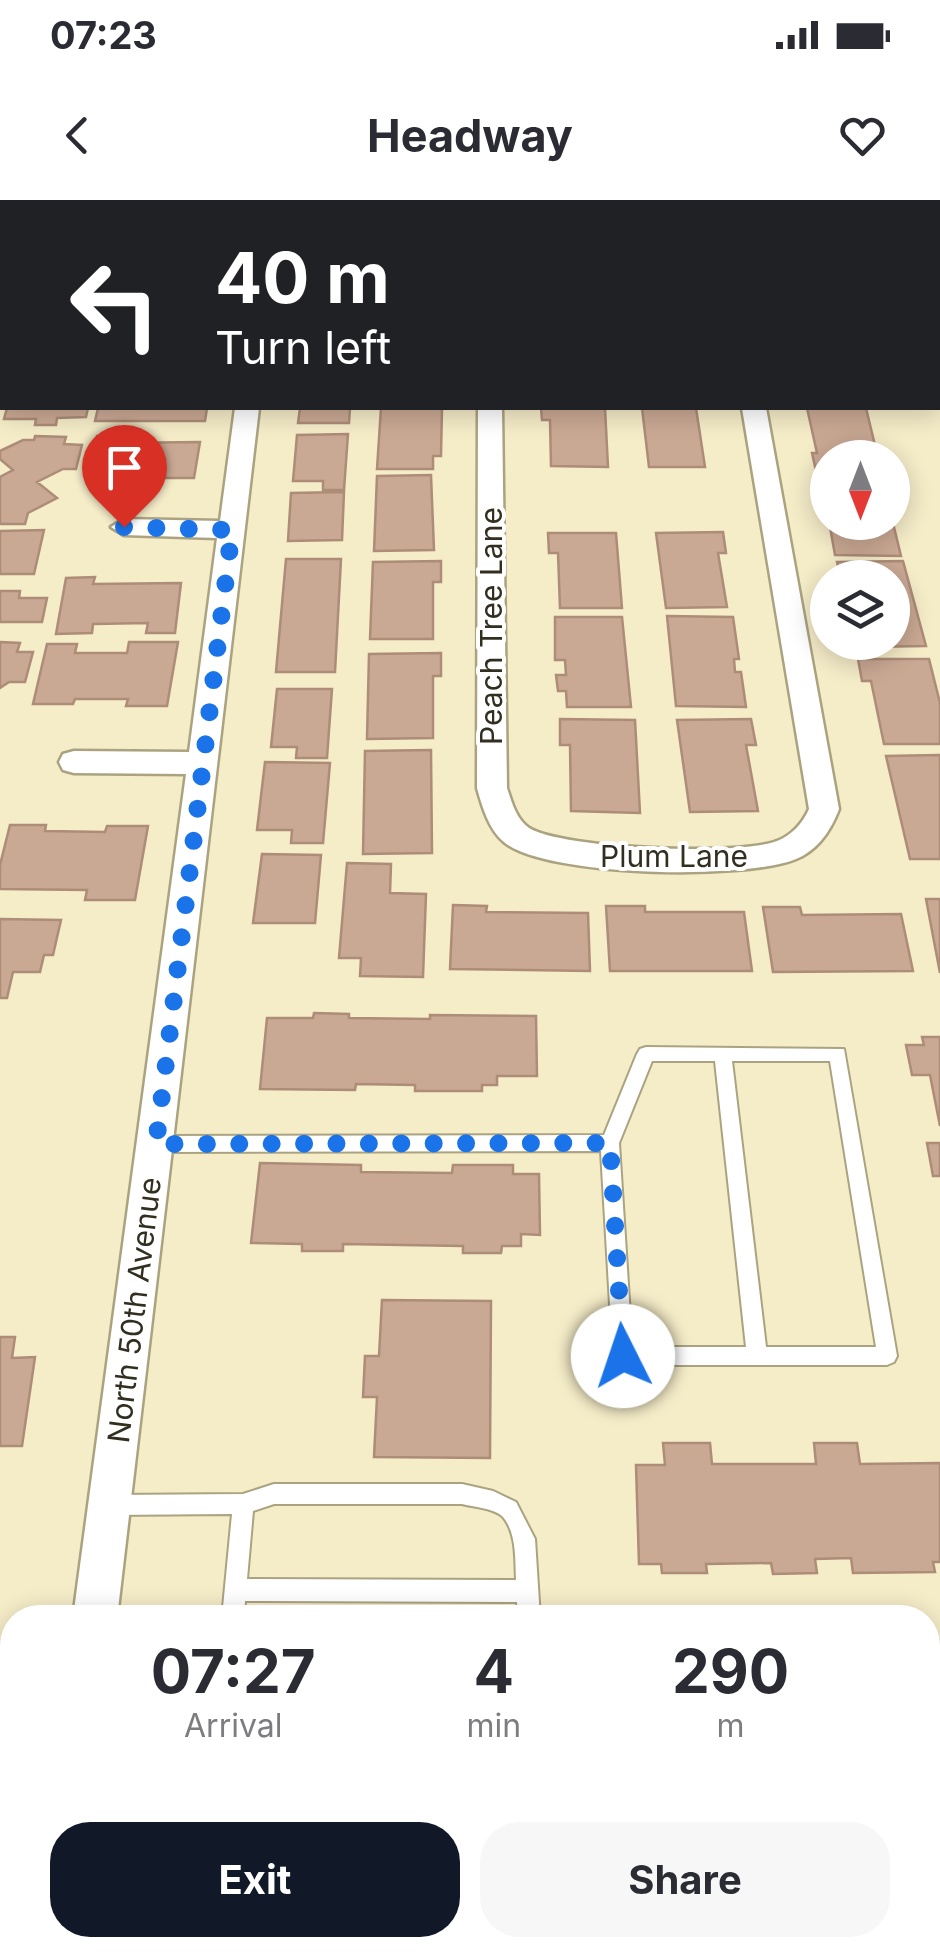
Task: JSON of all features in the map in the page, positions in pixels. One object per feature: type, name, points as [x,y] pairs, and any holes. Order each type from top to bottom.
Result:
[{"type":"street","name":"North 50th Avenue","points":[[97,1605],[247,410]]},
{"type":"street","name":"Peach Tree Lane","points":[[490,410],[492,788],[499,813],[518,837]]},
{"type":"street","name":"Plum Lane","points":[[518,837],[580,856],[746,857],[778,854],[806,839],[819,825],[824,809],[754,410]]},
{"type":"street","points":[[124,527],[232,530]]},
{"type":"street","points":[[74,762],[204,763]]},
{"type":"lane","points":[[646,1054],[722,1054],[838,1054],[887,1356],[623,1356],[610,1143],[646,1054]]},
{"type":"lane","points":[[722,1054],[757,1356]]},
{"type":"lane","points":[[156,1144],[610,1143]]},
{"type":"lane","points":[[110,1505],[243,1504],[274,1494],[462,1494],[493,1501],[509,1509],[524,1539],[528,1605]]},
{"type":"lane","points":[[234,1605],[243,1504]]},
{"type":"lane","points":[[236,1590],[528,1591]]},
{"type":"building","points":[[6,410],[88,410],[86,417],[57,418],[56,425],[35,425],[36,419],[4,419]]},
{"type":"building","points":[[98,410],[207,410],[205,421],[95,421]]},
{"type":"building","points":[[300,410],[350,410],[349,423],[298,423]]},
{"type":"building","points":[[381,410],[442,410],[441,456],[433,456],[433,469],[377,469]]},
{"type":"building","points":[[541,410],[605,410],[608,467],[551,466],[550,420],[542,420]]},
{"type":"building","points":[[642,410],[696,410],[705,467],[649,467]]},
{"type":"building","points":[[807,410],[866,410],[874,440],[814,440]]},
{"type":"building","points":[[348,434],[344,490],[323,490],[323,481],[293,481],[297,435]]},
{"type":"building","points":[[115,435],[114,443],[200,442],[194,478],[115,478],[113,486],[101,486],[103,478],[88,478],[97,436]]},
{"type":"building","points":[[35,436],[66,437],[64,444],[82,445],[76,469],[63,469],[37,482],[57,498],[28,513],[25,524],[0,524],[0,477],[13,470],[0,459],[0,451],[23,440],[34,440]]},
{"type":"building","points":[[431,475],[434,550],[374,551],[377,476]]},
{"type":"building","points":[[344,492],[342,540],[288,541],[291,493]]},
{"type":"building","points":[[44,530],[34,574],[0,574],[0,531]]},
{"type":"building","points":[[723,532],[726,553],[718,553],[727,607],[666,608],[656,533]]},
{"type":"building","points":[[548,533],[616,533],[622,608],[560,608],[558,553],[549,553]]},
{"type":"building","points":[[832,540],[897,540],[901,556],[835,555]]},
{"type":"building","points":[[286,559],[341,559],[335,672],[276,672]]},
{"type":"building","points":[[441,561],[441,582],[433,582],[433,639],[370,639],[373,562]]},
{"type":"building","points":[[95,577],[93,584],[181,583],[175,633],[146,633],[148,623],[93,624],[92,633],[56,634],[66,578]]},
{"type":"building","points":[[910,587],[926,646],[910,646]]},
{"type":"building","points":[[0,591],[20,591],[19,598],[47,598],[42,622],[0,622]]},
{"type":"building","points":[[667,616],[733,617],[739,659],[734,659],[735,672],[741,672],[746,707],[676,706]]},
{"type":"building","points":[[555,617],[622,617],[631,707],[567,707],[566,691],[558,691],[556,675],[566,675],[565,660],[555,660]]},
{"type":"building","points":[[0,642],[20,643],[17,652],[33,652],[25,682],[9,682],[0,688]]},
{"type":"building","points":[[129,642],[178,642],[167,706],[126,706],[128,699],[33,704],[47,644],[77,644],[75,653],[127,653]]},
{"type":"building","points":[[441,653],[441,676],[433,676],[433,738],[367,739],[369,654]]},
{"type":"building","points":[[929,659],[940,703],[940,744],[884,744],[871,681],[862,681],[858,660]]},
{"type":"building","points":[[277,689],[332,689],[327,758],[296,758],[297,747],[271,747]]},
{"type":"building","points":[[560,719],[635,720],[640,813],[571,811],[570,745],[560,745]]},
{"type":"building","points":[[751,719],[756,745],[746,745],[758,811],[690,812],[677,720]]},
{"type":"building","points":[[431,750],[432,853],[363,854],[365,751]]},
{"type":"building","points":[[940,755],[940,859],[910,859],[886,756]]},
{"type":"building","points":[[265,762],[330,763],[323,843],[291,843],[292,830],[257,830]]},
{"type":"building","points":[[10,825],[46,825],[45,831],[105,832],[107,826],[148,826],[135,900],[85,900],[87,890],[0,889],[0,865]]},
{"type":"building","points":[[262,854],[321,855],[315,923],[253,923]]},
{"type":"building","points":[[347,863],[391,864],[390,893],[426,894],[423,977],[360,976],[361,958],[339,958]]},
{"type":"building","points":[[926,899],[940,899],[940,973]]},
{"type":"building","points":[[453,905],[487,906],[486,912],[588,913],[590,971],[450,969]]},
{"type":"building","points":[[606,906],[645,906],[645,912],[744,912],[752,971],[610,971]]},
{"type":"building","points":[[763,907],[800,907],[802,915],[901,914],[913,971],[773,972]]},
{"type":"building","points":[[0,919],[61,920],[53,955],[44,955],[40,972],[13,972],[7,998],[0,998]]},
{"type":"building","points":[[314,1013],[349,1014],[349,1018],[536,1016],[537,1076],[497,1076],[497,1085],[482,1085],[482,1091],[415,1091],[415,1085],[356,1084],[355,1090],[260,1089],[267,1018],[313,1018]]},
{"type":"building","points":[[922,1037],[940,1037],[940,1126],[930,1075],[912,1075],[906,1045],[924,1045]]},
{"type":"building","points":[[927,1143],[940,1143],[940,1176],[933,1176]]},
{"type":"building","points":[[260,1163],[361,1165],[361,1172],[452,1173],[453,1165],[513,1165],[513,1174],[539,1174],[540,1235],[521,1234],[521,1246],[502,1246],[501,1253],[463,1253],[463,1246],[343,1244],[343,1251],[302,1251],[302,1244],[251,1243]]},
{"type":"building","points":[[382,1300],[491,1301],[490,1458],[374,1457],[377,1397],[363,1397],[365,1356],[379,1356]]},
{"type":"building","points":[[0,1337],[15,1337],[12,1358],[35,1357],[22,1446],[0,1446]]},
{"type":"building","points":[[663,1443],[710,1443],[712,1464],[816,1464],[814,1443],[857,1443],[860,1464],[940,1463],[940,1562],[933,1562],[935,1572],[853,1573],[851,1558],[815,1559],[817,1573],[773,1574],[771,1563],[706,1564],[707,1573],[662,1573],[661,1564],[639,1564],[636,1465],[665,1465]]},
{"type":"route","points":[[124,527],[232,530],[156,1144],[610,1143],[623,1356]]}]
